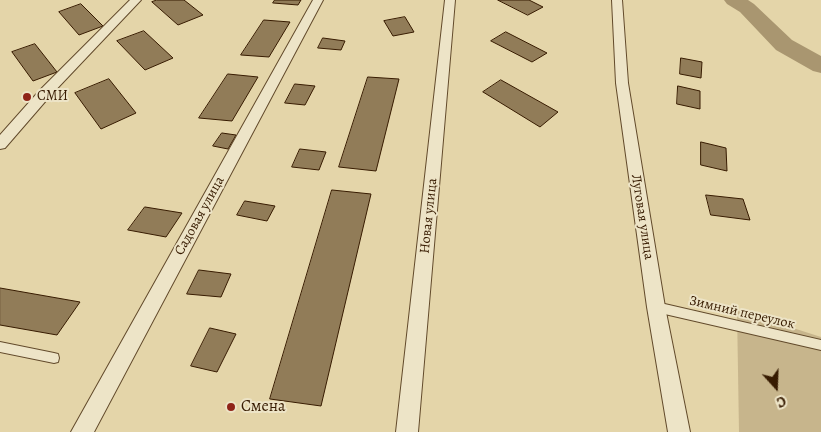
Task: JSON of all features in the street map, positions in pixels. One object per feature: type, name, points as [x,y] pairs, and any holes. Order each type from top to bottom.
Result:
[{"type":"street","points":[[0,144],[45,93],[136,0]]},
{"type":"street","name":"Садовая улица","points":[[82,432],[318,0]]},
{"type":"street","name":"Новая улица","points":[[407,432],[450,0]]},
{"type":"street","name":"Луговая улица","points":[[617,0],[622,83],[656,307],[679,432]]},
{"type":"lane","name":"Зимний переулок","points":[[656,307],[821,345]]},
{"type":"lane","points":[[0,347],[54,358]]},
{"type":"shaded area","points":[[737,310],[821,337],[821,432],[739,432]]},
{"type":"building","points":[[157,0],[184,0],[203,15],[178,25],[152,2]]},
{"type":"building","points":[[275,0],[301,0],[298,5],[273,3]]},
{"type":"building","points":[[498,0],[529,0],[543,7],[528,15]]},
{"type":"building","points":[[81,4],[103,26],[79,35],[59,12]]},
{"type":"building","points":[[405,17],[414,32],[393,36],[384,21]]},
{"type":"building","points":[[264,20],[290,22],[269,57],[241,55]]},
{"type":"building","points":[[144,31],[173,58],[145,70],[117,41]]},
{"type":"building","points":[[506,32],[547,53],[532,62],[491,41]]},
{"type":"building","points":[[323,38],[345,41],[341,50],[318,48]]},
{"type":"building","points":[[35,44],[57,72],[33,81],[12,52]]},
{"type":"building","points":[[681,58],[702,62],[701,78],[680,74]]},
{"type":"building","points":[[228,74],[258,77],[232,121],[199,118]]},
{"type":"building","points":[[368,77],[399,79],[376,171],[339,167]]},
{"type":"building","points":[[109,79],[136,113],[101,129],[75,93]]},
{"type":"building","points":[[501,80],[558,112],[540,127],[483,92]]},
{"type":"building","points":[[295,84],[315,86],[305,105],[285,103]]},
{"type":"building","points":[[678,86],[700,91],[700,109],[677,104]]},
{"type":"building","points":[[222,133],[236,135],[228,149],[213,146]]},
{"type":"building","points":[[701,142],[726,148],[727,171],[701,165]]},
{"type":"building","points":[[300,149],[326,152],[319,170],[292,167]]},
{"type":"building","points":[[332,190],[371,194],[321,406],[270,399]]},
{"type":"building","points":[[706,195],[743,199],[750,220],[711,215]]},
{"type":"building","points":[[245,201],[275,206],[267,221],[237,215]]},
{"type":"building","points":[[145,207],[182,213],[166,237],[128,230]]},
{"type":"building","points":[[199,270],[231,274],[221,297],[187,294]]},
{"type":"building","points":[[0,288],[80,302],[57,335],[0,325]]},
{"type":"building","points":[[210,328],[236,334],[217,372],[191,366]]},
{"type":"waterway","points":[[734,0],[747,8],[784,45],[821,66]]},
{"type":"place","name":"СМИ","points":[[27,97]]},
{"type":"place","name":"Смена","points":[[231,407]]}]
